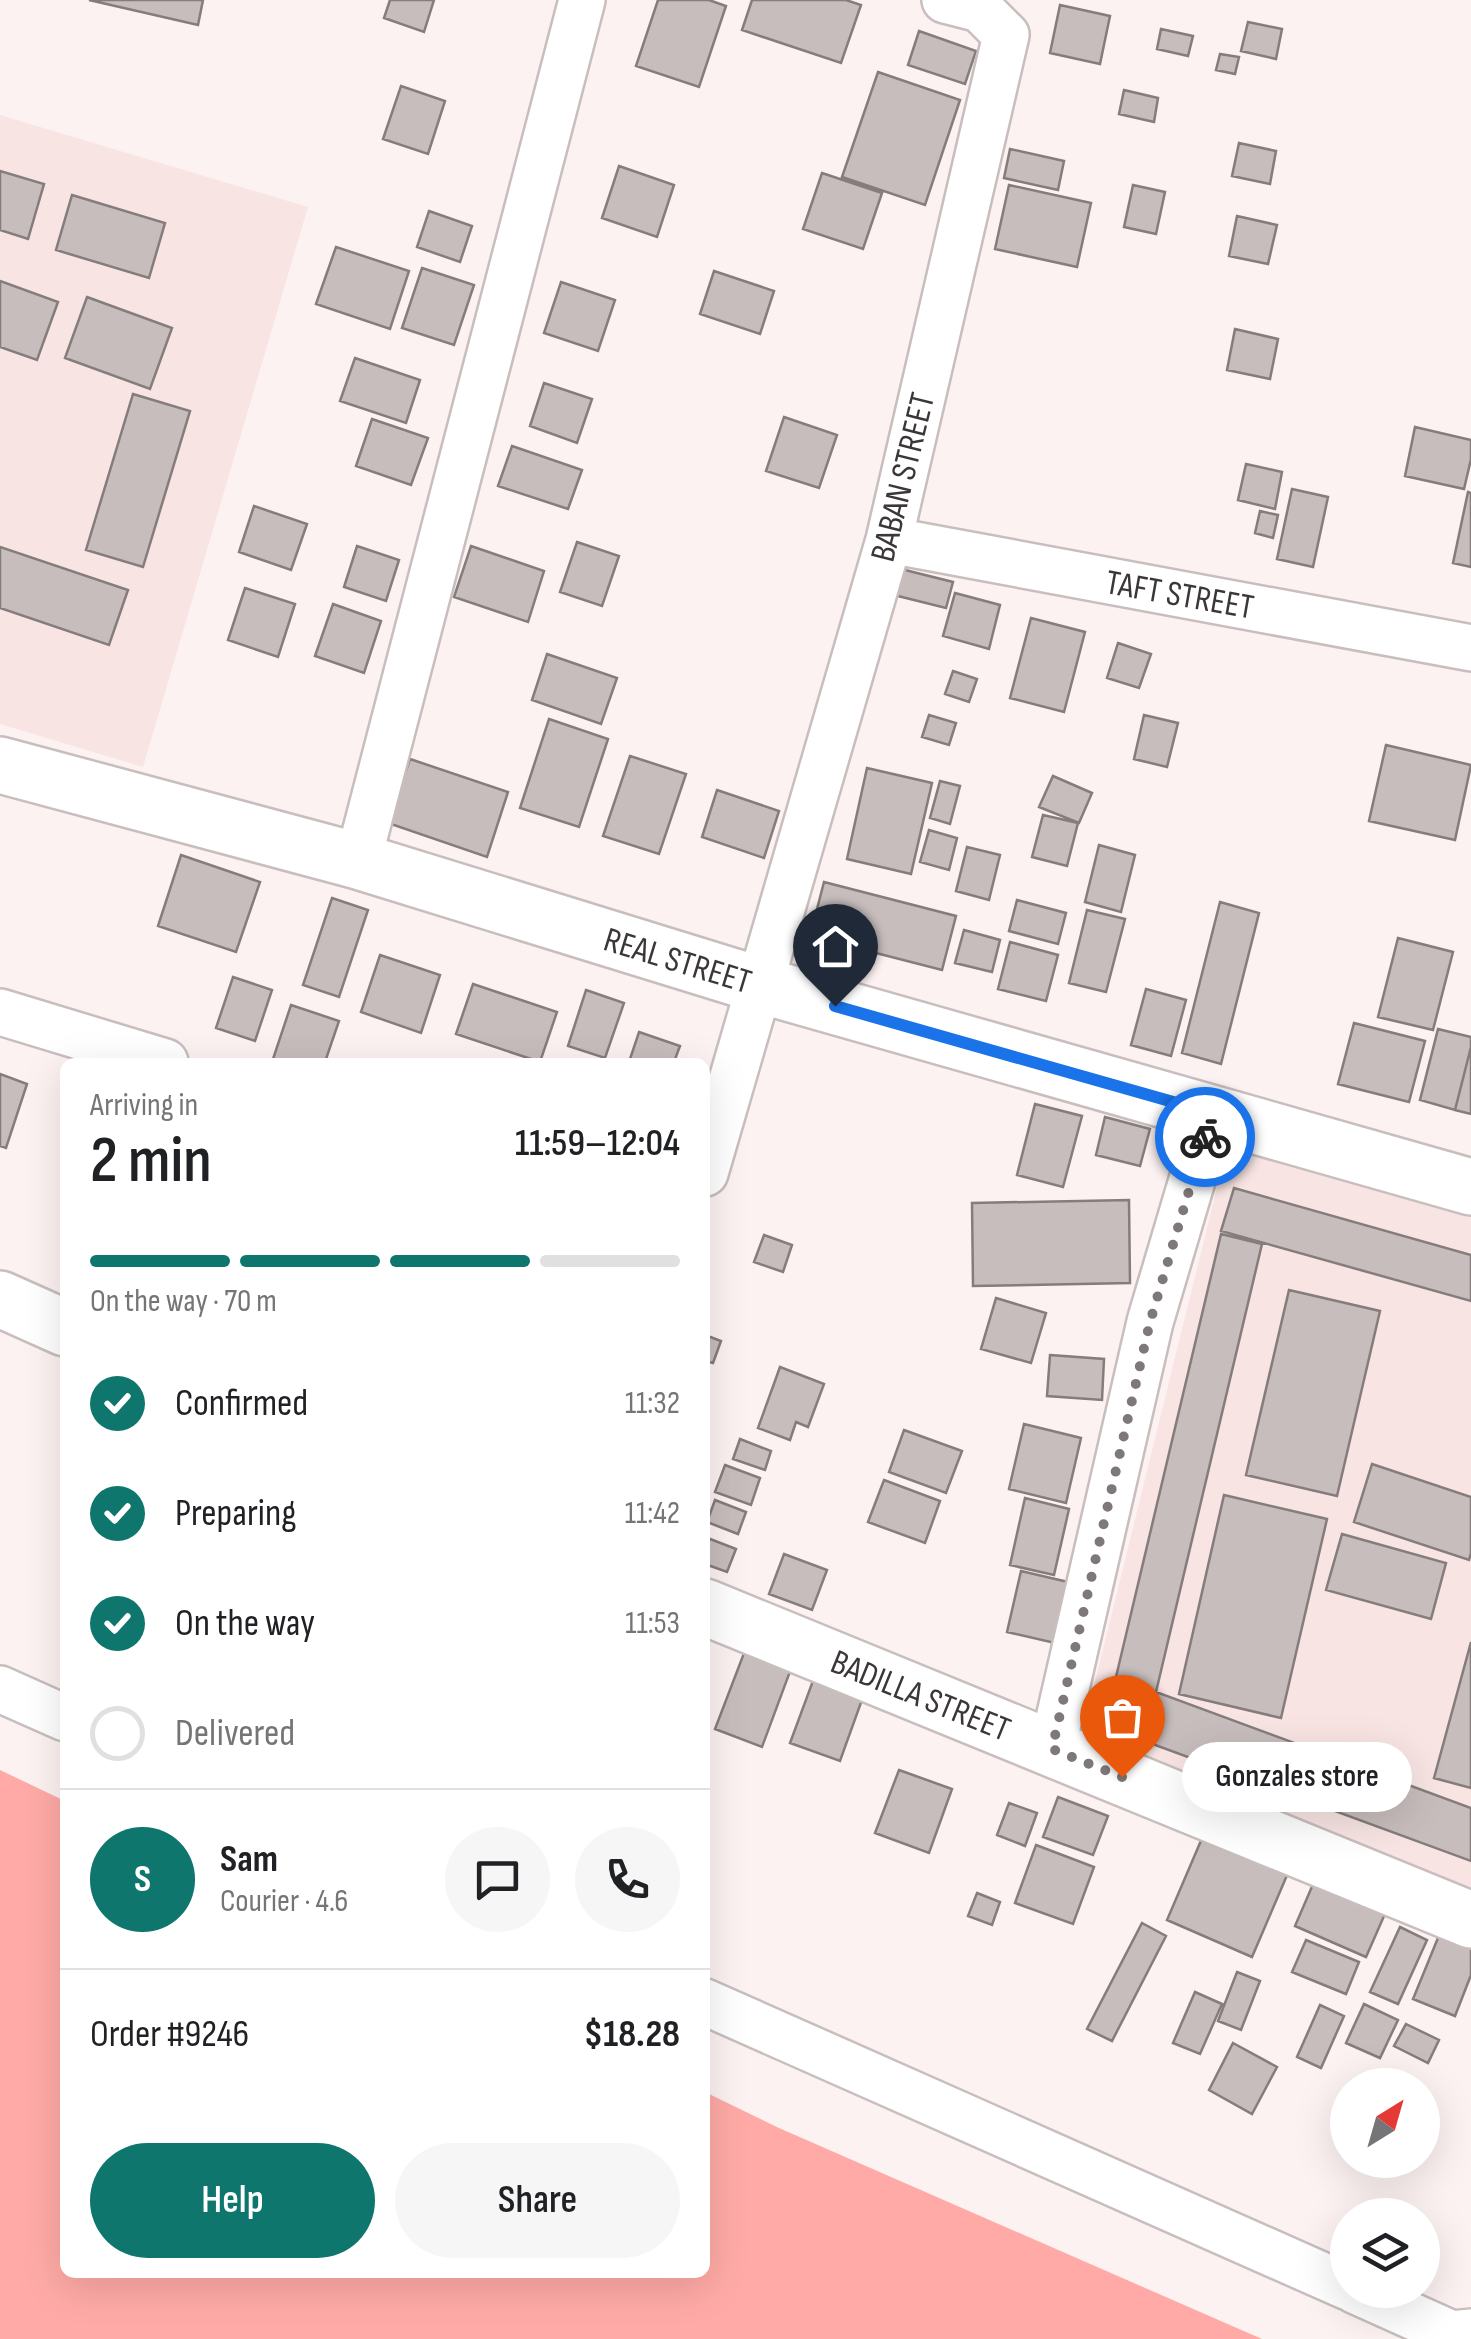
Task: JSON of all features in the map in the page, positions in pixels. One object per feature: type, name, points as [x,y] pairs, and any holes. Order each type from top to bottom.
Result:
[{"type":"main road","name":"REAL STREET","points":[[0,765],[358,862],[760,985],[1471,1187]]},
{"type":"main road","points":[[0,1300],[60,1326]]},
{"type":"main road","name":"BADILLA STREET","points":[[710,1609],[1471,1920]]},
{"type":"street","points":[[358,862],[582,0]]},
{"type":"street","name":"BABAN STREET","points":[[710,1156],[888,540],[1006,35],[980,9],[946,0]]},
{"type":"street","name":"TAFT STREET","points":[[888,540],[1471,648]]},
{"type":"street","points":[[0,1012],[152,1058]]},
{"type":"street","points":[[1052,1749],[1150,1322],[1212,1113]]},
{"type":"street","points":[[0,1689],[60,1716]]},
{"type":"street","points":[[710,2004],[1330,2280]]},
{"type":"street","points":[[1394,2308],[1452,2334],[1471,2332]]},
{"type":"shaded area","points":[[0,115],[308,207],[143,767],[0,724]]},
{"type":"shaded area","points":[[1228,1143],[1471,1214],[1471,1889],[1083,1730]]},
{"type":"shaded area","points":[[0,1770],[60,1799],[60,2278],[710,2278],[710,2094],[1262,2339],[0,2339]]},
{"type":"building","points":[[89,0],[203,0],[198,25]]},
{"type":"building","points":[[390,0],[434,0],[424,32],[384,18]]},
{"type":"building","points":[[658,0],[709,0],[726,6],[699,87],[636,66]]},
{"type":"building","points":[[752,0],[846,0],[861,5],[841,63],[742,30]]},
{"type":"building","points":[[1060,5],[1110,16],[1100,64],[1050,53]]},
{"type":"building","points":[[1248,22],[1282,29],[1276,59],[1241,51]]},
{"type":"building","points":[[1161,29],[1193,36],[1188,56],[1157,49]]},
{"type":"building","points":[[919,31],[976,51],[965,84],[908,65]]},
{"type":"building","points":[[1220,54],[1239,57],[1235,74],[1216,70]]},
{"type":"building","points":[[878,72],[960,100],[925,205],[842,177]]},
{"type":"building","points":[[401,86],[445,101],[428,154],[383,139]]},
{"type":"building","points":[[1124,90],[1158,98],[1154,122],[1119,114]]},
{"type":"building","points":[[1239,143],[1276,151],[1270,184],[1232,176]]},
{"type":"building","points":[[1010,149],[1064,161],[1058,190],[1004,178]]},
{"type":"building","points":[[619,166],[674,185],[657,237],[602,218]]},
{"type":"building","points":[[0,171],[44,184],[28,239],[0,230]]},
{"type":"building","points":[[822,173],[882,193],[863,249],[803,229]]},
{"type":"building","points":[[1009,185],[1091,203],[1077,267],[995,249]]},
{"type":"building","points":[[1133,185],[1165,192],[1156,234],[1124,227]]},
{"type":"building","points":[[72,195],[165,223],[149,278],[56,250]]},
{"type":"building","points":[[429,211],[472,226],[460,262],[417,247]]},
{"type":"building","points":[[1237,216],[1277,225],[1268,264],[1229,256]]},
{"type":"building","points":[[336,247],[409,271],[390,329],[316,304]]},
{"type":"building","points":[[422,268],[474,285],[454,345],[402,328]]},
{"type":"building","points":[[714,271],[774,291],[760,334],[700,314]]},
{"type":"building","points":[[0,281],[58,302],[37,360],[0,347]]},
{"type":"building","points":[[561,282],[615,300],[598,351],[544,333]]},
{"type":"building","points":[[87,297],[172,328],[150,389],[65,358]]},
{"type":"building","points":[[1235,329],[1278,339],[1270,379],[1227,370]]},
{"type":"building","points":[[355,358],[420,380],[406,423],[340,401]]},
{"type":"building","points":[[544,383],[592,399],[577,443],[530,426]]},
{"type":"building","points":[[133,394],[190,411],[143,567],[86,550]]},
{"type":"building","points":[[784,417],[837,435],[819,488],[766,471]]},
{"type":"building","points":[[372,419],[428,438],[411,485],[356,466]]},
{"type":"building","points":[[1415,427],[1471,440],[1464,489],[1405,476]]},
{"type":"building","points":[[512,446],[582,470],[568,509],[498,486]]},
{"type":"building","points":[[1246,464],[1282,472],[1275,509],[1238,500]]},
{"type":"building","points":[[1292,489],[1328,497],[1313,567],[1277,559]]},
{"type":"building","points":[[1468,492],[1471,493],[1471,567],[1453,563]]},
{"type":"building","points":[[254,506],[307,524],[291,570],[239,552]]},
{"type":"building","points":[[1260,511],[1278,515],[1273,538],[1255,533]]},
{"type":"building","points":[[577,542],[619,556],[602,606],[560,592]]},
{"type":"building","points":[[357,546],[399,560],[386,601],[344,587]]},
{"type":"building","points":[[471,546],[544,571],[528,622],[454,597]]},
{"type":"building","points":[[0,547],[128,590],[109,645],[0,608]]},
{"type":"building","points":[[897,568],[953,582],[946,608],[890,594]]},
{"type":"building","points":[[245,588],[295,604],[278,657],[228,640]]},
{"type":"building","points":[[955,593],[1000,605],[989,649],[943,636]]},
{"type":"building","points":[[333,604],[381,621],[364,673],[315,656]]},
{"type":"building","points":[[1031,618],[1085,632],[1064,712],[1010,698]]},
{"type":"building","points":[[1118,643],[1151,654],[1139,688],[1107,678]]},
{"type":"building","points":[[547,654],[617,678],[601,724],[532,700]]},
{"type":"building","points":[[953,671],[977,679],[969,702],[945,694]]},
{"type":"building","points":[[929,715],[956,723],[949,745],[922,737]]},
{"type":"building","points":[[1144,715],[1178,723],[1167,767],[1134,759]]},
{"type":"building","points":[[549,719],[608,739],[579,827],[520,808]]},
{"type":"building","points":[[1386,745],[1471,765],[1455,840],[1369,821]]},
{"type":"building","points":[[630,756],[686,774],[659,854],[603,836]]},
{"type":"building","points":[[410,759],[508,792],[487,857],[388,823]]},
{"type":"building","points":[[867,768],[932,783],[911,874],[847,859]]},
{"type":"building","points":[[1053,776],[1092,793],[1079,823],[1039,807]]},
{"type":"building","points":[[940,781],[960,786],[950,824],[930,818]]},
{"type":"building","points":[[717,790],[779,811],[764,858],[702,837]]},
{"type":"building","points":[[1043,815],[1078,823],[1067,866],[1032,857]]},
{"type":"building","points":[[929,830],[957,838],[949,870],[920,862]]},
{"type":"building","points":[[1099,845],[1135,855],[1121,912],[1085,902]]},
{"type":"building","points":[[967,847],[1000,855],[989,900],[956,891]]},
{"type":"building","points":[[181,855],[260,882],[236,952],[158,926]]},
{"type":"building","points":[[824,882],[956,916],[942,970],[810,936]]},
{"type":"building","points":[[332,898],[368,910],[339,997],[303,985]]},
{"type":"building","points":[[1017,900],[1066,913],[1058,944],[1009,931]]},
{"type":"building","points":[[1220,902],[1259,913],[1221,1064],[1182,1053]]},
{"type":"building","points":[[1087,910],[1125,919],[1106,992],[1069,983]]},
{"type":"building","points":[[964,930],[1000,940],[992,972],[955,963]]},
{"type":"building","points":[[1398,938],[1453,952],[1433,1030],[1378,1017]]},
{"type":"building","points":[[1010,942],[1058,955],[1046,1001],[998,989]]},
{"type":"building","points":[[380,955],[440,975],[421,1033],[361,1012]]},
{"type":"building","points":[[233,977],[272,990],[255,1041],[216,1028]]},
{"type":"building","points":[[473,984],[557,1012],[541,1058],[528,1058],[456,1034]]},
{"type":"building","points":[[1146,989],[1186,1000],[1171,1056],[1131,1045]]},
{"type":"building","points":[[586,990],[624,1003],[605,1058],[568,1046]]},
{"type":"building","points":[[291,1005],[339,1021],[326,1058],[273,1058]]},
{"type":"building","points":[[1354,1023],[1425,1041],[1409,1102],[1338,1084]]},
{"type":"building","points":[[1438,1029],[1471,1037],[1455,1110],[1420,1100]]},
{"type":"building","points":[[639,1032],[680,1046],[676,1058],[630,1058]]},
{"type":"building","points":[[1471,1047],[1471,1114],[1455,1110]]},
{"type":"building","points":[[0,1074],[27,1084],[6,1148],[0,1146]]},
{"type":"building","points":[[1035,1104],[1082,1116],[1063,1187],[1017,1175]]},
{"type":"building","points":[[1105,1117],[1150,1129],[1140,1166],[1096,1155]]},
{"type":"building","points":[[1234,1188],[1471,1255],[1471,1301],[1221,1231]]},
{"type":"building","points":[[1129,1200],[1130,1283],[973,1286],[972,1203]]},
{"type":"building","points":[[1221,1234],[1262,1244],[1156,1692],[1471,1808],[1471,1861],[1098,1724],[1116,1677]]},
{"type":"building","points":[[764,1235],[792,1245],[783,1272],[754,1262]]},
{"type":"building","points":[[1289,1290],[1380,1311],[1337,1496],[1246,1475]]},
{"type":"building","points":[[996,1298],[1046,1313],[1031,1363],[981,1349]]},
{"type":"building","points":[[710,1337],[721,1341],[713,1363],[710,1362]]},
{"type":"building","points":[[1050,1355],[1104,1359],[1102,1400],[1047,1396]]},
{"type":"building","points":[[780,1367],[824,1384],[808,1427],[796,1422],[790,1440],[758,1428]]},
{"type":"building","points":[[1024,1424],[1081,1438],[1066,1503],[1009,1489]]},
{"type":"building","points":[[904,1430],[962,1451],[946,1493],[889,1472]]},
{"type":"building","points":[[740,1439],[771,1451],[765,1470],[733,1459]]},
{"type":"building","points":[[1372,1464],[1471,1497],[1469,1560],[1354,1522]]},
{"type":"building","points":[[725,1465],[760,1478],[751,1505],[715,1492]]},
{"type":"building","points":[[884,1480],[940,1501],[925,1543],[868,1522]]},
{"type":"building","points":[[1224,1495],[1327,1519],[1281,1718],[1179,1694]]},
{"type":"building","points":[[1025,1498],[1069,1509],[1054,1575],[1010,1565]]},
{"type":"building","points":[[715,1500],[746,1512],[738,1534],[710,1523]]},
{"type":"building","points":[[1342,1534],[1446,1563],[1431,1619],[1326,1590]]},
{"type":"building","points":[[710,1539],[736,1549],[727,1572],[710,1566]]},
{"type":"building","points":[[784,1554],[827,1570],[812,1610],[769,1594]]},
{"type":"building","points":[[1021,1571],[1068,1582],[1055,1643],[1007,1632]]},
{"type":"building","points":[[749,1640],[795,1658],[762,1747],[715,1729]]},
{"type":"building","points":[[1471,1642],[1471,1788],[1434,1778]]},
{"type":"building","points":[[814,1678],[863,1697],[840,1761],[790,1743]]},
{"type":"building","points":[[899,1770],[952,1789],[929,1853],[875,1833]]},
{"type":"building","points":[[1058,1797],[1108,1816],[1093,1855],[1043,1837]]},
{"type":"building","points":[[1009,1803],[1037,1813],[1025,1846],[997,1835]]},
{"type":"building","points":[[1206,1829],[1291,1866],[1252,1957],[1167,1920]]},
{"type":"building","points":[[1036,1845],[1094,1867],[1073,1924],[1015,1903]]},
{"type":"building","points":[[1317,1875],[1388,1907],[1366,1957],[1295,1926]]},
{"type":"building","points":[[977,1893],[1000,1902],[992,1925],[968,1916]]},
{"type":"building","points":[[1142,1923],[1166,1936],[1112,2041],[1087,2029]]},
{"type":"building","points":[[1400,1927],[1427,1940],[1398,2004],[1370,1992]]},
{"type":"building","points":[[1440,1933],[1471,1946],[1471,1975],[1455,2016],[1413,1999]]},
{"type":"building","points":[[1306,1940],[1359,1962],[1346,1994],[1292,1972]]},
{"type":"building","points":[[1237,1972],[1260,1981],[1241,2030],[1218,2021]]},
{"type":"building","points":[[1195,1992],[1222,2004],[1200,2054],[1173,2043]]},
{"type":"building","points":[[1364,2004],[1398,2020],[1380,2058],[1346,2043]]},
{"type":"building","points":[[1320,2005],[1344,2016],[1321,2068],[1297,2057]]},
{"type":"building","points":[[1406,2024],[1439,2040],[1428,2063],[1394,2046]]},
{"type":"building","points":[[1233,2043],[1277,2067],[1252,2114],[1209,2090]]},
{"type":"way so far","points":[[1122,1777],[1052,1749],[1150,1322],[1205,1137]]},
{"type":"place","name":"Gonzales store","points":[[1122,1777]]},
{"type":"route","points":[[835,1006],[1212,1113],[1205,1137]]}]
